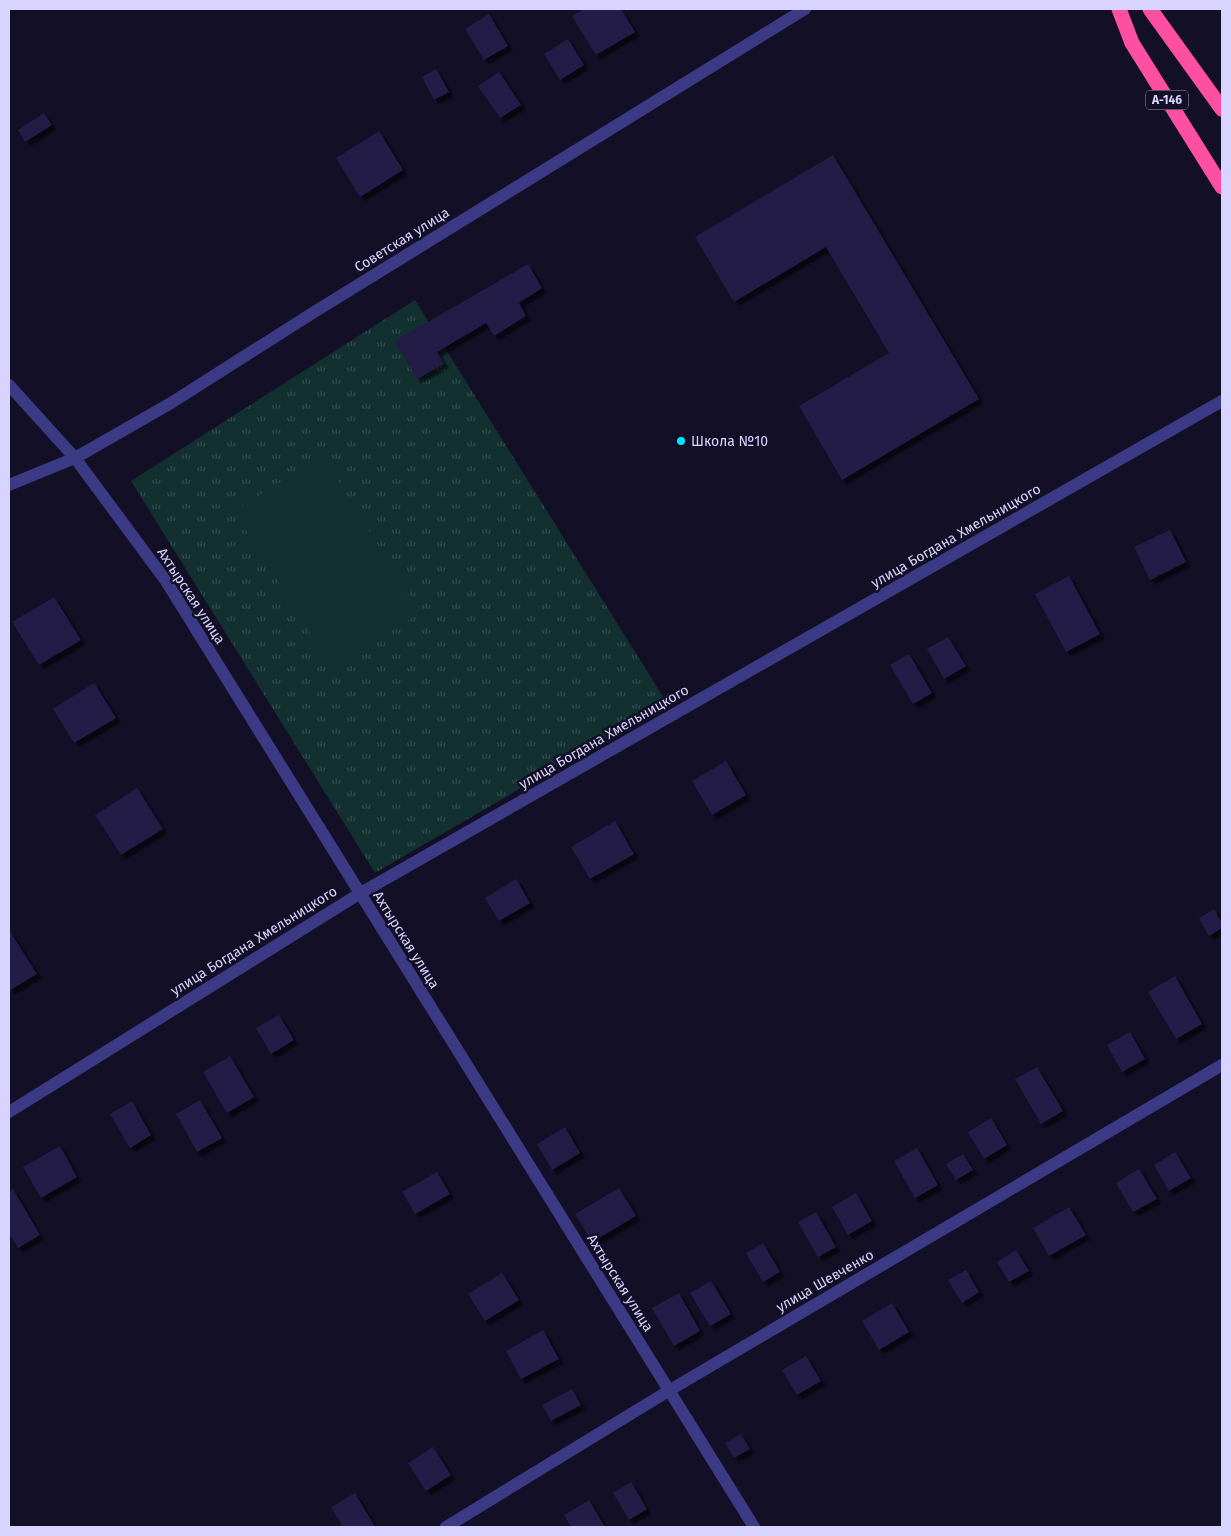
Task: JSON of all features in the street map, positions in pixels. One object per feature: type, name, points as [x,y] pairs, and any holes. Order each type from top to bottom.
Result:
[{"type":"highway","name":"А-146","points":[[1119,9],[1132,43],[1222,187]]},
{"type":"highway","name":"А-146","points":[[1150,9],[1222,108]]},
{"type":"street","name":"Советская улица","points":[[9,485],[75,458],[171,403],[311,314],[805,9]]},
{"type":"street","name":"Ахтырская улица","points":[[9,385],[75,458],[166,581],[754,1527]]},
{"type":"street","name":"улица Богдана Хмельницкого","points":[[9,1112],[359,894],[1222,401]]},
{"type":"street","name":"улица Шевченко","points":[[446,1527],[670,1390],[1222,1065]]},
{"type":"green space","points":[[415,300],[667,703],[375,873],[131,481]]},
{"type":"green space","points":[[323,456],[420,613],[332,668],[234,511]]},
{"type":"building","points":[[584,9],[621,9],[635,32],[596,55],[572,16]]},
{"type":"building","points":[[489,14],[508,46],[484,60],[465,29]]},
{"type":"building","points":[[568,39],[584,65],[560,80],[544,54]]},
{"type":"building","points":[[436,69],[449,92],[434,100],[422,77]]},
{"type":"building","points":[[499,72],[521,105],[500,118],[478,86]]},
{"type":"building","points":[[44,113],[52,125],[25,142],[18,130]]},
{"type":"building","points":[[379,131],[403,170],[360,197],[336,158]]},
{"type":"building","points":[[833,155],[979,399],[842,480],[799,406],[889,353],[826,247],[734,302],[695,237]]},
{"type":"building","points":[[528,264],[542,288],[519,303],[526,316],[494,336],[486,323],[437,352],[444,364],[417,379],[395,341]]},
{"type":"building","points":[[1170,530],[1186,562],[1150,580],[1134,547]]},
{"type":"building","points":[[1069,576],[1100,634],[1066,652],[1035,594]]},
{"type":"building","points":[[54,597],[81,640],[39,665],[12,622]]},
{"type":"building","points":[[948,637],[966,666],[944,679],[927,649]]},
{"type":"building","points":[[909,654],[932,693],[913,704],[890,665]]},
{"type":"building","points":[[94,683],[116,718],[74,743],[53,709]]},
{"type":"building","points":[[726,761],[746,795],[712,815],[692,781]]},
{"type":"building","points":[[137,788],[163,829],[121,855],[95,815]]},
{"type":"building","points":[[615,821],[634,854],[590,879],[571,847]]},
{"type":"building","points":[[516,879],[530,903],[499,921],[485,898]]},
{"type":"building","points":[[1214,909],[1222,923],[1222,928],[1209,936],[1199,918]]},
{"type":"building","points":[[9,930],[37,974],[9,991]]},
{"type":"building","points":[[1175,976],[1202,1024],[1176,1039],[1148,992]]},
{"type":"building","points":[[279,1015],[294,1040],[271,1054],[256,1028]]},
{"type":"building","points":[[1130,1032],[1145,1059],[1122,1072],[1107,1045]]},
{"type":"building","points":[[230,1056],[254,1097],[227,1113],[203,1072]]},
{"type":"building","points":[[1037,1067],[1063,1111],[1041,1124],[1015,1079]]},
{"type":"building","points":[[200,1100],[222,1138],[197,1152],[176,1114]]},
{"type":"building","points":[[132,1101],[151,1135],[130,1148],[110,1114]]},
{"type":"building","points":[[991,1118],[1007,1145],[984,1159],[968,1132]]},
{"type":"building","points":[[565,1127],[580,1153],[552,1170],[537,1144]]},
{"type":"building","points":[[60,1146],[77,1177],[41,1198],[23,1167]]},
{"type":"building","points":[[917,1148],[938,1185],[915,1198],[894,1161]]},
{"type":"building","points":[[1175,1152],[1191,1178],[1169,1191],[1154,1165]]},
{"type":"building","points":[[963,1154],[973,1170],[956,1180],[946,1164]]},
{"type":"building","points":[[1139,1169],[1157,1199],[1133,1212],[1116,1183]]},
{"type":"building","points":[[437,1172],[450,1194],[415,1214],[402,1192]]},
{"type":"building","points":[[619,1188],[636,1216],[592,1242],[575,1214]]},
{"type":"building","points":[[13,1189],[40,1235],[18,1248],[9,1233],[9,1192]]},
{"type":"building","points":[[856,1193],[872,1221],[848,1235],[832,1207]]},
{"type":"building","points":[[1069,1207],[1086,1235],[1049,1256],[1033,1228]]},
{"type":"building","points":[[816,1212],[836,1247],[818,1257],[798,1222]]},
{"type":"building","points":[[763,1243],[780,1272],[763,1282],[746,1253]]},
{"type":"building","points":[[1016,1250],[1029,1271],[1009,1282],[997,1262]]},
{"type":"building","points":[[966,1270],[979,1292],[962,1303],[948,1280]]},
{"type":"building","points":[[502,1273],[519,1300],[485,1321],[468,1294]]},
{"type":"building","points":[[711,1281],[731,1314],[710,1326],[690,1293]]},
{"type":"building","points":[[679,1293],[700,1331],[674,1346],[652,1308]]},
{"type":"building","points":[[892,1303],[909,1332],[879,1350],[862,1321]]},
{"type":"building","points":[[543,1330],[559,1359],[521,1379],[506,1351]]},
{"type":"building","points":[[806,1356],[821,1381],[797,1395],[782,1370]]},
{"type":"building","points":[[572,1389],[581,1405],[551,1421],[542,1405]]},
{"type":"building","points":[[741,1434],[750,1449],[734,1458],[725,1443]]},
{"type":"building","points":[[433,1447],[451,1475],[426,1491],[408,1463]]},
{"type":"building","points":[[631,1482],[647,1509],[629,1520],[613,1493]]},
{"type":"building","points":[[355,1493],[375,1527],[343,1527],[331,1507]]},
{"type":"building","points":[[589,1500],[605,1527],[571,1527],[564,1515]]},
{"type":"place","name":"Школа №10","points":[[681,441]]}]
